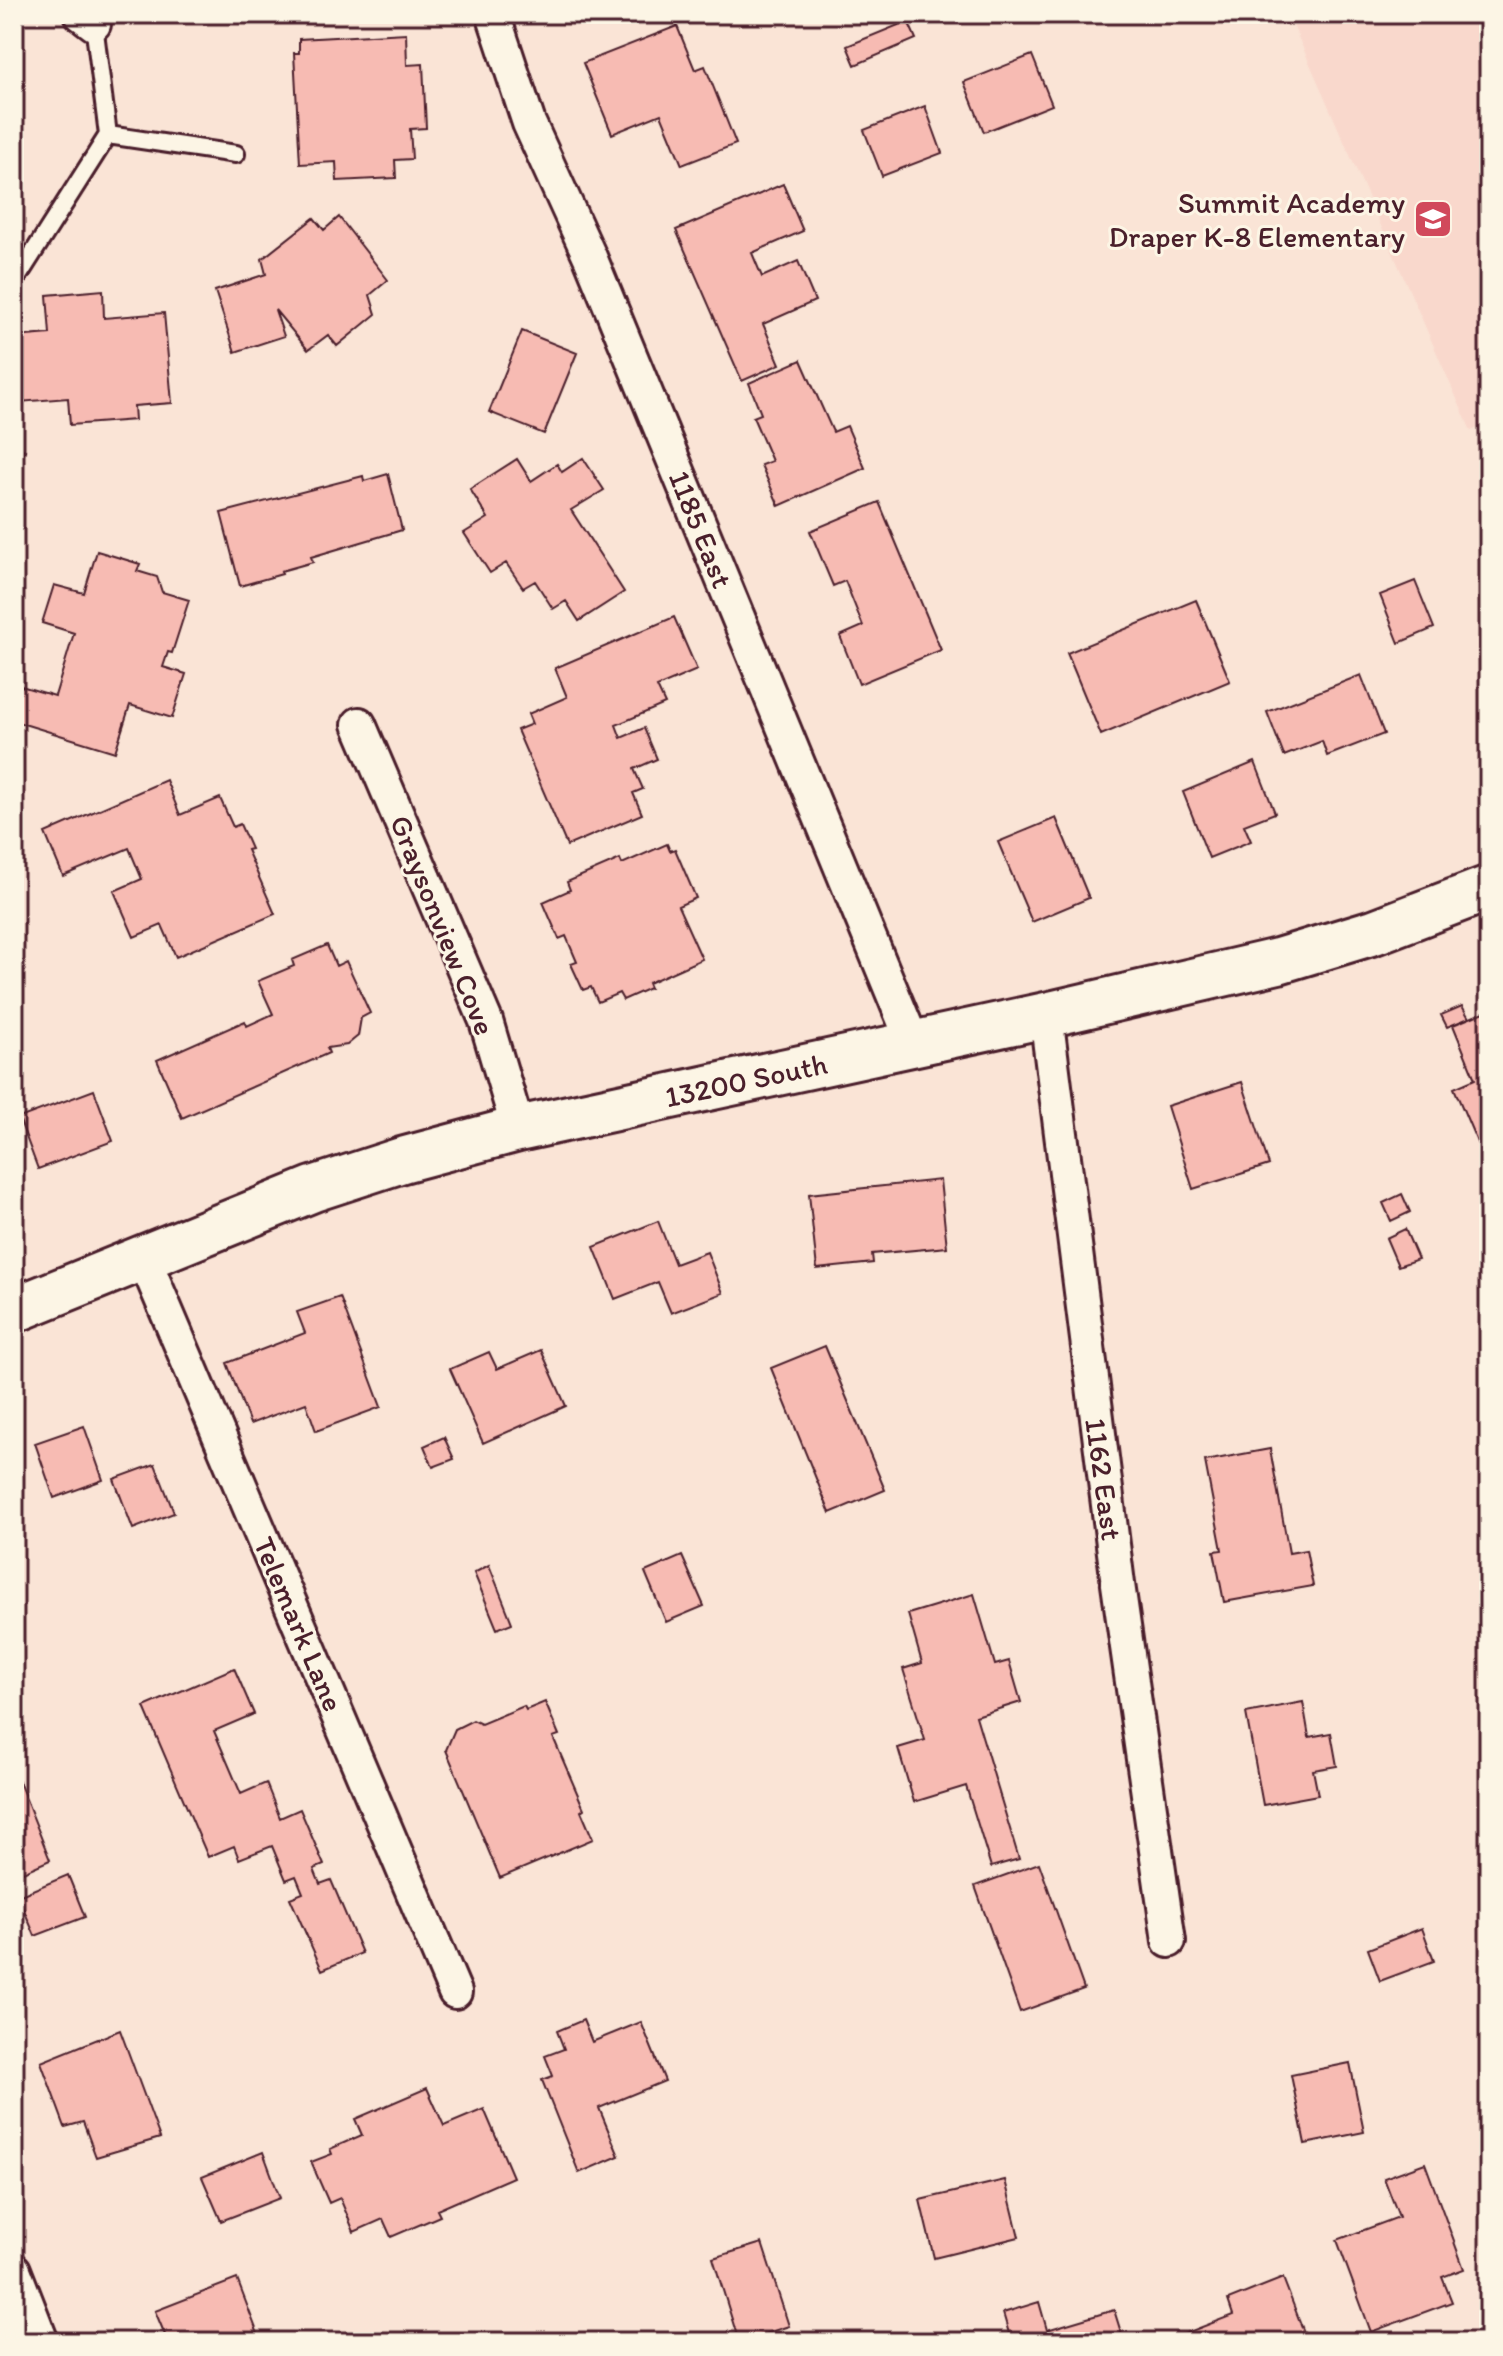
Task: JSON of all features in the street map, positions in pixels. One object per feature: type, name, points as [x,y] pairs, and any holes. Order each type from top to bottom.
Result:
[{"type":"street","name":"1185 East","points":[[493,14],[529,123],[590,257],[913,1043]]},
{"type":"street","name":"Graysonview Cove","points":[[359,724],[486,1021],[518,1129]]},
{"type":"street","name":"13200 South","points":[[14,1310],[313,1189],[402,1160],[518,1129],[1046,1015],[1278,961],[1374,932],[1489,888]]},
{"type":"street","name":"1162 East","points":[[1046,1015],[1118,1584],[1169,1941]]},
{"type":"street","name":"Telemark Lane","points":[[143,1256],[455,1992]]},
{"type":"street","points":[[14,2270],[42,2342]]},
{"type":"lane","points":[[14,283],[108,135],[88,19]]},
{"type":"lane","points":[[108,135],[236,154]]},
{"type":"shaded area","name":"Summit Academy Draper K-8 Elementary","points":[[1288,14],[1489,14],[1489,423],[1471,431]]},
{"type":"building","points":[[908,21],[916,39],[855,65],[847,46]]},
{"type":"building","points":[[677,26],[695,70],[705,66],[736,144],[682,165],[661,114],[612,134],[583,63]]},
{"type":"building","points":[[406,33],[407,65],[423,64],[426,128],[410,129],[412,159],[395,160],[396,178],[337,181],[336,162],[300,164],[294,53],[299,53],[299,39]]},
{"type":"building","points":[[1032,55],[1052,105],[984,132],[964,82]]},
{"type":"building","points":[[925,106],[942,153],[882,176],[864,130]]},
{"type":"building","points":[[783,184],[803,231],[752,253],[762,277],[798,261],[815,301],[763,324],[780,364],[742,381],[676,230]]},
{"type":"building","points":[[339,217],[388,280],[370,295],[376,314],[337,346],[328,335],[308,350],[275,310],[284,336],[235,352],[215,291],[266,274],[262,259],[314,218],[324,230]]},
{"type":"building","points":[[103,290],[104,318],[164,313],[172,403],[134,406],[135,420],[70,425],[68,398],[19,402],[14,337],[50,334],[47,295]]},
{"type":"building","points":[[522,331],[577,353],[544,434],[489,412]]},
{"type":"building","points":[[801,360],[833,432],[847,426],[865,468],[779,506],[761,465],[772,461],[753,417],[761,414],[749,383]]},
{"type":"building","points":[[14,446],[25,450],[14,476]]},
{"type":"building","points":[[583,458],[604,490],[571,510],[624,592],[579,621],[566,601],[553,609],[535,581],[523,588],[506,563],[490,573],[464,533],[488,518],[470,489],[517,459],[531,481],[557,464],[562,472]]},
{"type":"building","points":[[388,474],[402,530],[311,557],[313,562],[240,586],[221,513],[363,476],[364,481]]},
{"type":"building","points":[[879,502],[941,650],[859,684],[840,636],[863,626],[845,581],[833,586],[810,531]]},
{"type":"building","points":[[97,551],[140,564],[137,571],[157,577],[162,592],[189,600],[172,653],[168,652],[163,667],[186,674],[172,718],[130,705],[115,752],[14,721],[14,708],[21,686],[55,696],[74,633],[42,623],[54,585],[84,593]]},
{"type":"building","points":[[1415,581],[1434,628],[1399,643],[1380,595]]},
{"type":"building","points":[[1196,600],[1230,681],[1101,735],[1067,653]]},
{"type":"building","points":[[674,617],[697,670],[657,687],[665,704],[616,725],[621,738],[644,728],[657,759],[634,769],[643,789],[633,793],[642,814],[567,846],[517,730],[532,724],[528,714],[567,697],[555,668]]},
{"type":"building","points":[[1361,675],[1384,734],[1327,756],[1322,741],[1284,756],[1267,712]]},
{"type":"building","points":[[1255,762],[1275,813],[1244,825],[1251,841],[1209,858],[1183,792]]},
{"type":"building","points":[[166,780],[180,815],[220,798],[233,827],[240,824],[251,849],[247,850],[275,914],[176,957],[162,925],[134,937],[114,891],[142,879],[129,848],[63,876],[45,833]]},
{"type":"building","points":[[1056,818],[1089,898],[1032,922],[998,842]]},
{"type":"building","points":[[667,844],[670,851],[675,849],[696,898],[678,906],[702,959],[648,983],[650,988],[623,1000],[619,993],[598,1002],[591,987],[583,990],[571,964],[577,962],[566,936],[559,939],[543,902],[570,890],[567,882],[620,859],[622,864]]},
{"type":"building","points":[[327,945],[336,966],[346,961],[370,1013],[361,1018],[358,1036],[347,1045],[327,1048],[329,1053],[182,1118],[157,1060],[245,1021],[247,1026],[273,1014],[258,981],[294,966],[292,960]]},
{"type":"building","points":[[1462,1006],[1469,1018],[1447,1027],[1441,1015]]},
{"type":"building","points":[[1489,1010],[1489,1151],[1482,1154],[1454,1088],[1475,1079],[1453,1025]]},
{"type":"building","points":[[1242,1082],[1269,1165],[1193,1189],[1167,1106]]},
{"type":"building","points":[[94,1090],[113,1141],[38,1169],[19,1118]]},
{"type":"building","points":[[940,1180],[947,1247],[872,1254],[873,1263],[817,1269],[809,1194]]},
{"type":"building","points":[[1402,1194],[1410,1212],[1391,1221],[1383,1203]]},
{"type":"building","points":[[658,1221],[675,1264],[707,1252],[723,1293],[671,1313],[658,1282],[615,1299],[594,1247]]},
{"type":"building","points":[[1405,1229],[1418,1259],[1398,1266],[1386,1238]]},
{"type":"building","points":[[340,1297],[381,1407],[316,1431],[306,1403],[250,1424],[227,1363],[305,1333],[297,1312]]},
{"type":"building","points":[[825,1346],[885,1490],[830,1513],[771,1368]]},
{"type":"building","points":[[541,1350],[566,1406],[483,1443],[450,1369],[489,1352],[497,1369]]},
{"type":"building","points":[[84,1426],[103,1480],[54,1498],[35,1443]]},
{"type":"building","points":[[444,1437],[454,1459],[433,1467],[424,1446]]},
{"type":"building","points":[[1270,1449],[1289,1553],[1306,1550],[1313,1586],[1224,1602],[1214,1551],[1222,1550],[1205,1461]]},
{"type":"building","points":[[155,1464],[174,1513],[133,1529],[114,1479]]},
{"type":"building","points":[[682,1556],[704,1606],[666,1622],[645,1572]]},
{"type":"building","points":[[489,1565],[512,1623],[497,1629],[474,1573]]},
{"type":"building","points":[[974,1594],[995,1665],[1009,1661],[1021,1702],[976,1716],[1019,1859],[991,1867],[966,1786],[914,1802],[898,1748],[925,1740],[903,1669],[922,1663],[908,1614]]},
{"type":"building","points":[[234,1668],[254,1714],[214,1731],[241,1794],[266,1783],[280,1818],[300,1809],[324,1865],[314,1869],[320,1884],[331,1880],[362,1953],[322,1970],[290,1898],[303,1893],[296,1876],[286,1880],[272,1846],[239,1859],[234,1846],[208,1857],[144,1707]]},
{"type":"building","points":[[545,1702],[559,1735],[553,1737],[584,1809],[581,1811],[593,1839],[500,1878],[446,1750],[455,1729],[473,1720],[481,1724],[524,1706],[526,1710]]},
{"type":"building","points":[[1303,1702],[1309,1737],[1331,1733],[1337,1766],[1313,1770],[1318,1795],[1263,1805],[1246,1713]]},
{"type":"building","points":[[14,1769],[50,1860],[14,1876]]},
{"type":"building","points":[[1039,1863],[1084,1989],[1020,2012],[975,1886]]},
{"type":"building","points":[[68,1875],[85,1917],[35,1936],[18,1896]]},
{"type":"building","points":[[1422,1928],[1434,1961],[1380,1981],[1368,1949]]},
{"type":"building","points":[[583,2020],[592,2042],[641,2022],[665,2081],[599,2108],[619,2156],[579,2173],[542,2080],[553,2076],[545,2056],[564,2049],[557,2031]]},
{"type":"building","points":[[120,2030],[160,2138],[96,2157],[83,2122],[65,2127],[41,2062]]},
{"type":"building","points":[[1350,2063],[1364,2132],[1305,2144],[1291,2075]]},
{"type":"building","points":[[427,2088],[444,2126],[484,2109],[513,2177],[437,2210],[440,2216],[391,2237],[383,2219],[354,2232],[340,2198],[329,2203],[311,2162],[332,2154],[330,2149],[362,2135],[355,2119]]},
{"type":"building","points":[[263,2152],[280,2198],[221,2221],[202,2177]]},
{"type":"building","points":[[1425,2163],[1464,2269],[1442,2277],[1452,2302],[1371,2332],[1337,2240],[1399,2217],[1384,2178]]},
{"type":"building","points":[[1005,2180],[1019,2237],[934,2258],[920,2200]]},
{"type":"building","points":[[762,2243],[789,2326],[739,2342],[713,2258]]},
{"type":"building","points":[[1283,2278],[1305,2335],[1287,2342],[1179,2342],[1176,2337],[1233,2315],[1228,2300]]},
{"type":"building","points":[[237,2279],[261,2342],[168,2342],[155,2311]]},
{"type":"building","points":[[1039,2302],[1047,2330],[1114,2310],[1124,2342],[996,2342],[1010,2337],[1003,2313]]},
{"type":"place","name":"Summit Academy Draper K-8 Elementary","points":[[1433,219]]}]
